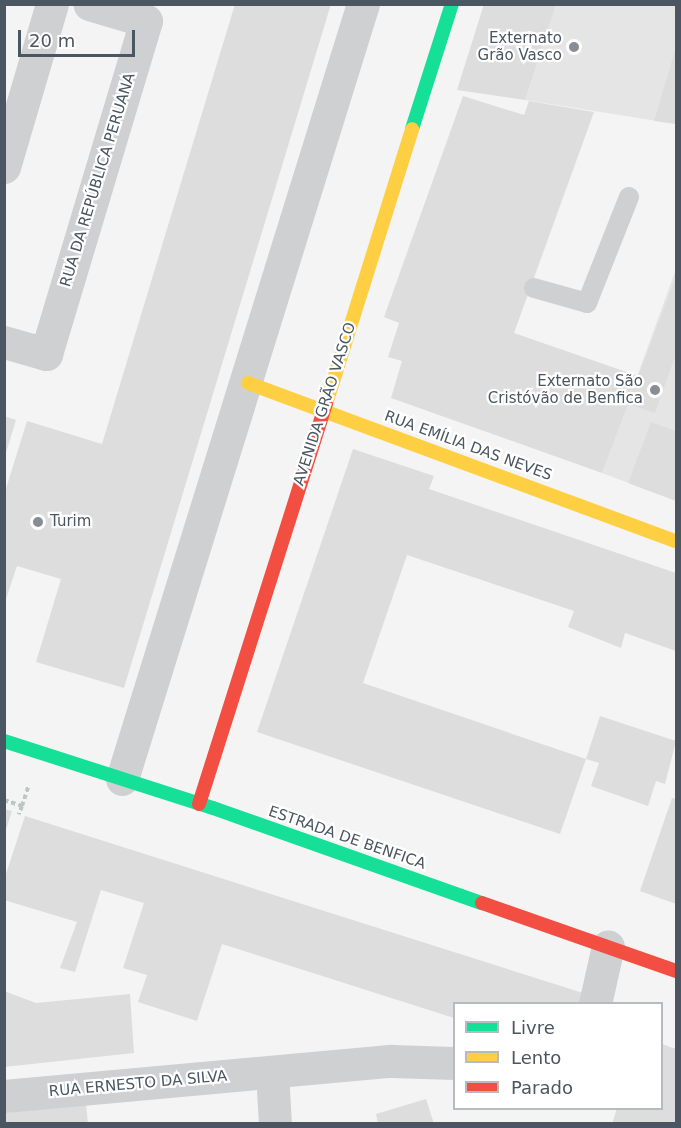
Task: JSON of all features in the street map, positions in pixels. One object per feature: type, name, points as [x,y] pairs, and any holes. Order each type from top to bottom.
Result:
[{"type":"street","points":[[4,167],[52,4]]},
{"type":"street","name":"RUA DA REPÚBLICA PERUANA","points":[[4,342],[46,354],[146,21],[89,4]]},
{"type":"street","points":[[122,779],[248,383],[363,4]]},
{"type":"street","name":"AVENIDA GRÃO VASCO","points":[[199,804],[452,4]]},
{"type":"street","name":"RUA EMÍLIA DAS NEVES","points":[[248,383],[676,541]]},
{"type":"street","name":"ESTRADA DE BENFICA","points":[[4,741],[199,804],[676,971]]},
{"type":"street","points":[[595,1002],[608,946]]},
{"type":"street","name":"RUA ERNESTO DA SILVA","points":[[4,1096],[392,1061],[453,1063]]},
{"type":"street","points":[[272,1072],[275,1124]]},
{"type":"lane","points":[[534,288],[587,303],[629,197]]},
{"type":"path","points":[[4,800],[22,806],[19,814]]},
{"type":"shaded area","name":"Externato Grão Vasco","points":[[484,5],[676,5],[676,124],[525,100]]},
{"type":"shaded area","name":"Externato São Cristóvão de Benfica","points":[[676,269],[676,501],[602,473]]},
{"type":"building","points":[[235,4],[331,4],[124,688],[36,662],[61,579],[17,566],[4,605],[4,495],[27,421],[102,444]]},
{"type":"building","points":[[484,4],[556,4],[525,100],[457,90]]},
{"type":"building","points":[[676,47],[676,124],[654,121]]},
{"type":"building","points":[[463,96],[524,115],[529,101],[594,112],[514,333],[638,376],[676,276],[676,354],[655,413],[628,404],[602,473],[391,398],[402,361],[388,357],[399,323],[384,317]]},
{"type":"building","points":[[4,416],[16,420],[5,456],[4,456]]},
{"type":"building","points":[[651,422],[676,431],[676,501],[628,483]]},
{"type":"building","points":[[353,449],[434,476],[429,489],[676,573],[676,651],[625,633],[621,648],[568,627],[574,611],[407,555],[363,683],[586,759],[560,834],[257,732]]},
{"type":"building","points":[[600,716],[676,741],[665,784],[656,781],[648,806],[591,786],[599,763],[586,759]]},
{"type":"building","points":[[672,798],[676,799],[676,904],[640,891]]},
{"type":"building","points":[[4,809],[12,811],[5,833],[4,833]]},
{"type":"building","points":[[25,816],[583,993],[580,1002],[453,1002],[453,1018],[222,944],[197,1021],[138,1002],[147,975],[123,968],[144,903],[101,890],[75,972],[60,968],[77,922],[4,900],[4,880]]},
{"type":"building","points":[[4,991],[36,1003],[130,994],[134,1053],[4,1067]]},
{"type":"building","points":[[663,1044],[676,1049],[676,1124],[612,1124],[616,1110],[663,1110]]},
{"type":"building","points":[[426,1099],[434,1124],[378,1124],[376,1114]]},
{"type":"building","points":[[86,1104],[88,1124],[4,1124],[4,1113]]},
{"type":"traffic: fast","points":[[412,129],[452,4]]},
{"type":"traffic: fast","points":[[4,741],[213,808],[482,903]]},
{"type":"traffic: slow","points":[[326,404],[412,129]]},
{"type":"traffic: slow","points":[[248,383],[676,541]]},
{"type":"traffic: jam","points":[[199,804],[326,404]]},
{"type":"traffic: jam","points":[[482,903],[676,971]]},
{"type":"place","name":"Externato Grão Vasco","points":[[574,47]]},
{"type":"place","name":"Externato São Cristóvão de Benfica","points":[[655,390]]},
{"type":"place","name":"Turim","points":[[38,522]]}]
